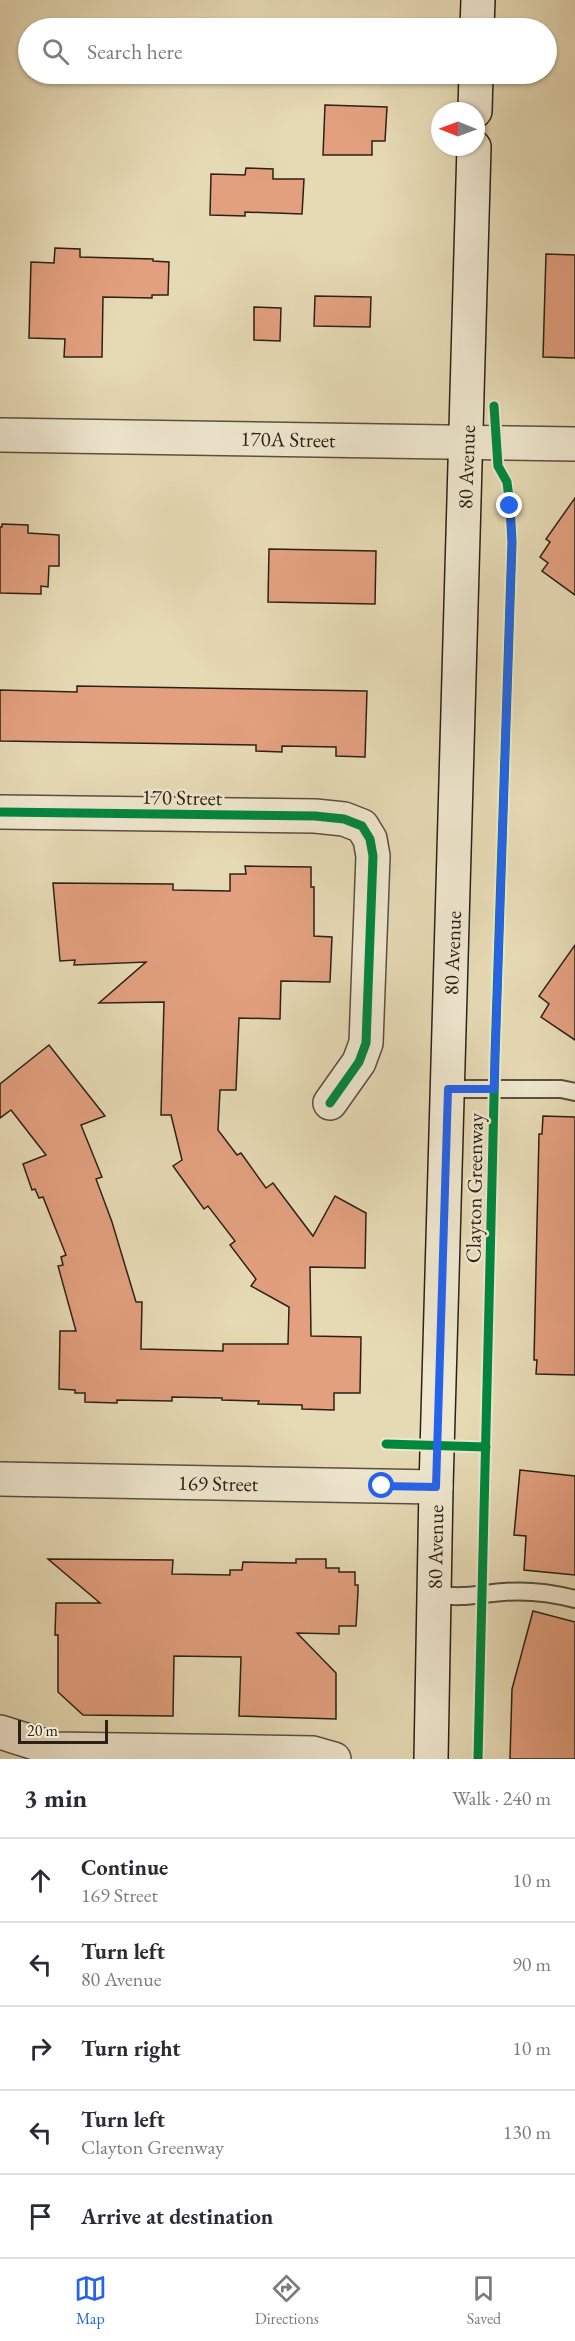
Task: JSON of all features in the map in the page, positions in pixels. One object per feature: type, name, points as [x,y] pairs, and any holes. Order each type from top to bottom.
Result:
[{"type":"street","points":[[477,18],[478,0]]},
{"type":"street","points":[[475,102],[476,84]]},
{"type":"street","name":"80 Avenue","points":[[431,1759],[436,1487],[474,156]]},
{"type":"street","name":"170A Street","points":[[0,435],[575,444]]},
{"type":"street","name":"170 Street","points":[[0,812],[315,816],[344,819],[362,825],[370,839],[373,856],[366,1043],[359,1062],[330,1102]]},
{"type":"street","name":"169 Street","points":[[0,1479],[436,1487]]},
{"type":"street","points":[[0,1732],[54,1749],[313,1753],[334,1759]]},
{"type":"lane","points":[[448,1089],[561,1089],[575,1092]]},
{"type":"lane","points":[[434,1594],[461,1598],[506,1592],[532,1592],[575,1599]]},
{"type":"building","points":[[325,105],[387,107],[385,141],[372,141],[372,155],[323,155]]},
{"type":"building","points":[[246,168],[273,169],[273,179],[304,179],[302,214],[245,212],[245,216],[210,215],[211,174],[245,175]]},
{"type":"building","points":[[55,248],[80,249],[80,257],[153,259],[153,261],[169,262],[168,295],[152,295],[152,298],[103,297],[102,357],[64,357],[65,339],[29,338],[31,262],[54,263]]},
{"type":"building","points":[[546,254],[575,255],[575,358],[543,357]]},
{"type":"building","points":[[315,296],[371,297],[370,327],[314,326]]},
{"type":"building","points":[[254,307],[281,308],[280,341],[254,340]]},
{"type":"building","points":[[575,498],[575,595],[542,571],[548,563],[540,557],[550,542],[546,539]]},
{"type":"building","points":[[2,524],[28,525],[28,533],[59,535],[59,566],[49,566],[48,587],[41,586],[41,594],[0,593],[0,527]]},
{"type":"building","points":[[269,549],[376,551],[375,604],[268,602]]},
{"type":"building","points":[[77,686],[367,691],[365,757],[336,756],[336,747],[282,746],[282,752],[256,751],[256,745],[0,741],[0,690],[77,692]]},
{"type":"building","points":[[245,866],[311,867],[311,887],[314,887],[314,936],[332,937],[330,982],[281,981],[280,1019],[239,1018],[236,1090],[220,1090],[218,1130],[237,1155],[241,1153],[266,1188],[273,1183],[313,1236],[335,1196],[366,1213],[365,1268],[310,1267],[311,1336],[361,1337],[360,1393],[334,1393],[334,1410],[302,1409],[302,1405],[258,1404],[259,1401],[222,1400],[222,1398],[172,1397],[172,1401],[85,1402],[85,1393],[59,1389],[60,1331],[76,1331],[58,1266],[63,1265],[61,1257],[66,1255],[43,1197],[39,1198],[35,1189],[32,1190],[23,1164],[46,1155],[11,1110],[0,1118],[0,1084],[49,1045],[105,1116],[81,1125],[102,1177],[96,1179],[112,1222],[136,1302],[142,1302],[141,1349],[223,1351],[223,1344],[288,1344],[289,1307],[251,1286],[256,1279],[230,1245],[235,1241],[208,1206],[204,1209],[173,1166],[182,1160],[171,1115],[161,1115],[164,1002],[99,1003],[146,962],[74,965],[75,960],[60,961],[53,883],[173,884],[173,890],[230,891],[230,874],[246,874]]},
{"type":"building","points":[[575,945],[575,1040],[541,1017],[549,1004],[539,996]]},
{"type":"building","points":[[543,1116],[575,1117],[575,1375],[536,1374],[537,1360],[534,1360],[539,1134],[542,1134]]},
{"type":"building","points":[[520,1470],[575,1476],[575,1575],[524,1570],[526,1536],[514,1535]]},
{"type":"building","points":[[48,1559],[173,1560],[172,1574],[230,1575],[230,1570],[242,1570],[243,1562],[296,1563],[296,1559],[326,1559],[326,1568],[339,1568],[339,1572],[355,1572],[355,1585],[358,1585],[356,1626],[339,1626],[339,1634],[297,1633],[336,1673],[336,1719],[239,1716],[241,1657],[174,1656],[173,1716],[83,1715],[58,1692],[56,1603],[100,1603]]},
{"type":"building","points":[[533,1611],[575,1622],[575,1759],[510,1759],[512,1689]]},
{"type":"cycle path","name":"Clayton Greenway","points":[[478,1759],[495,1056],[512,542],[507,482],[498,466],[494,406]]},
{"type":"cycle path","points":[[0,812],[315,816],[344,819],[362,826],[370,839],[373,856],[366,1043],[359,1062],[330,1103]]},
{"type":"cycle path","points":[[386,1444],[486,1447]]},
{"type":"route","points":[[382,1486],[436,1487],[448,1089],[494,1089],[512,542],[510,506]]}]
